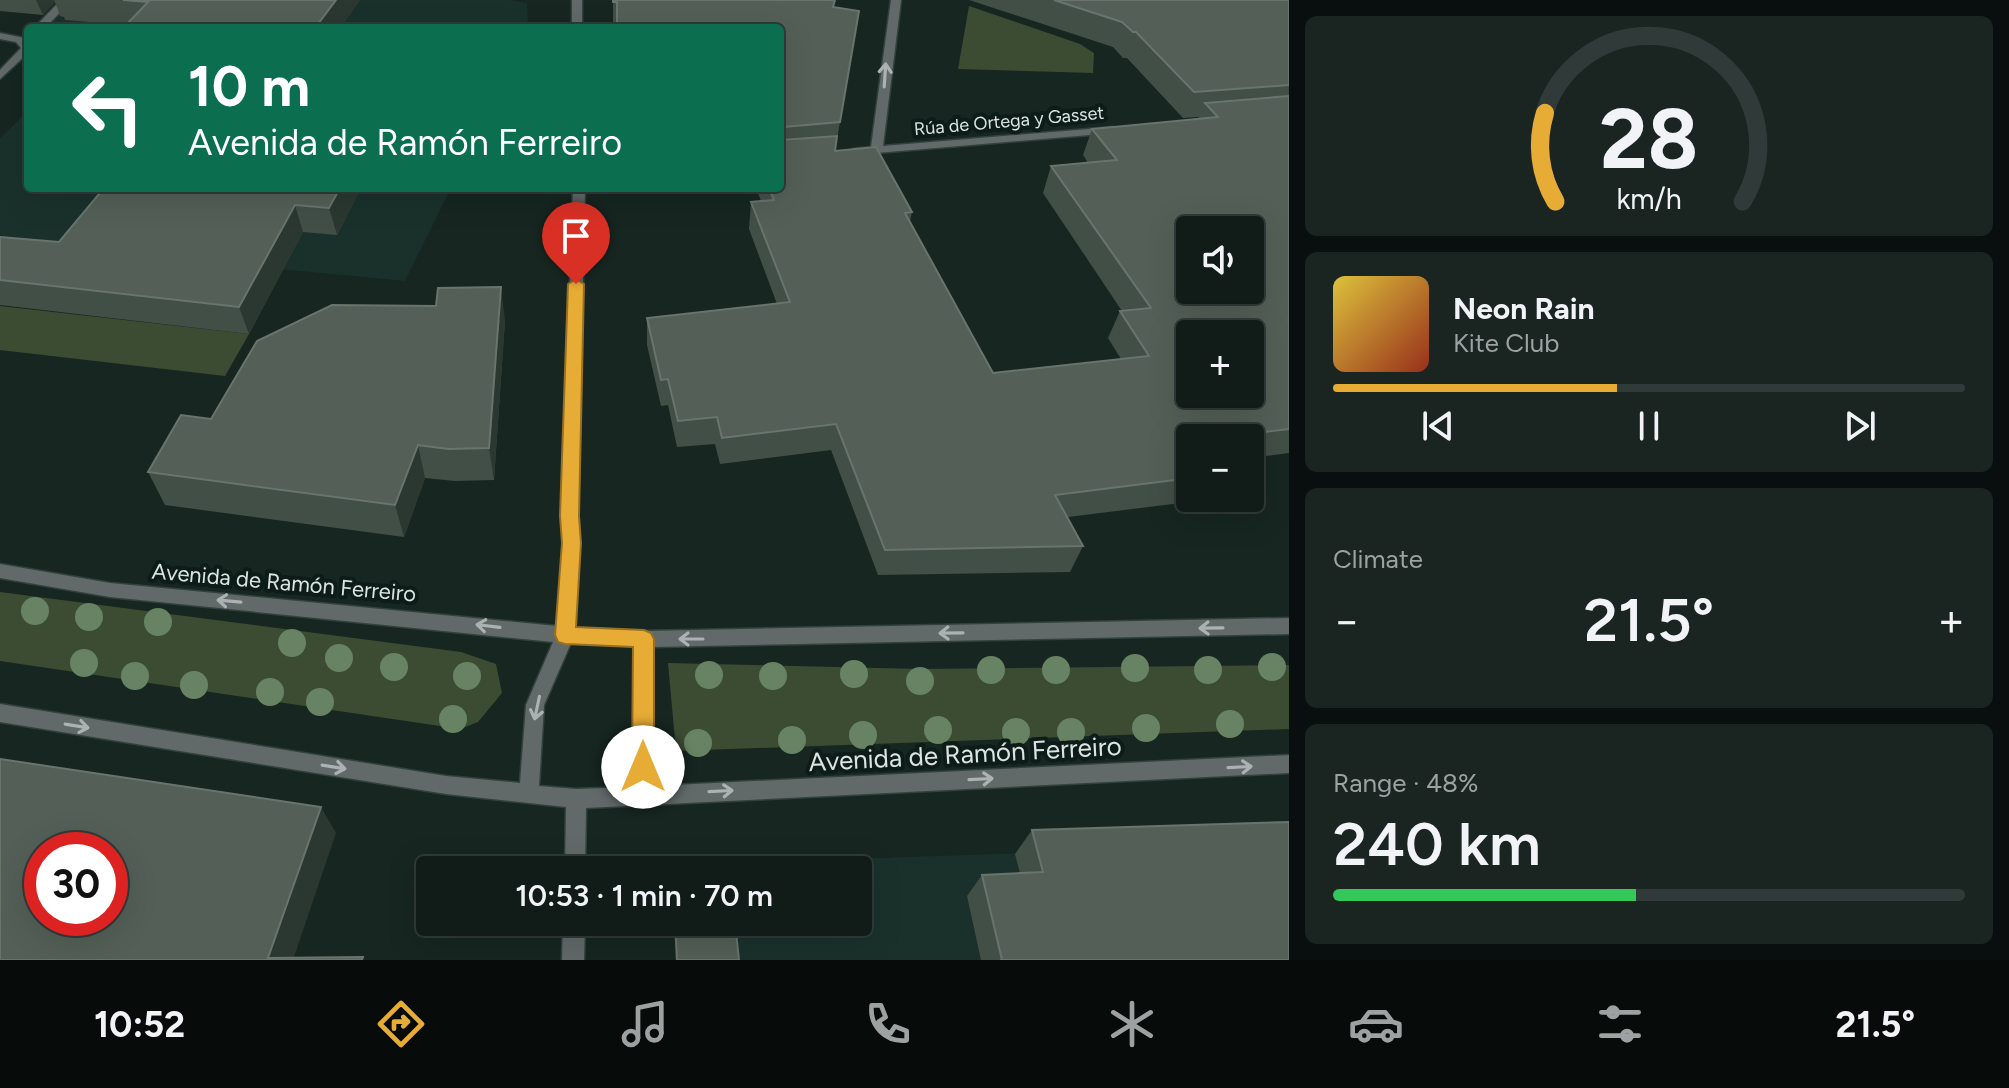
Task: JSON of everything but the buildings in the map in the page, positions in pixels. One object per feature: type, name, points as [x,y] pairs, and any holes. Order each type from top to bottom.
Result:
[{"type":"street","points":[[43,24],[67,0]]},
{"type":"street","points":[[577,0],[577,24]]},
{"type":"street","points":[[876,150],[882,128],[888,35],[896,0]]},
{"type":"street","points":[[0,36],[24,41]]},
{"type":"street","points":[[0,76],[24,54]]},
{"type":"street","name":"Rúa de Ortega y Gasset","points":[[836,154],[1130,128]]},
{"type":"street","points":[[529,794],[535,705],[565,635],[572,543],[570,516],[579,192]]},
{"type":"street","name":"Avenida de Ramón Ferreiro","points":[[0,571],[110,590],[565,635],[644,639],[1289,626]]},
{"type":"street","points":[[643,795],[644,639]]},
{"type":"street","name":"Avenida de Ramón Ferreiro","points":[[0,713],[446,785],[576,799],[1289,764]]},
{"type":"street","points":[[575,856],[576,799]]},
{"type":"street","points":[[573,960],[574,936]]},
{"type":"shaded area","points":[[75,0],[509,0],[527,3],[528,24],[51,24]]},
{"type":"shaded area","points":[[24,115],[24,192],[449,192],[405,281],[0,242],[0,138]]},
{"type":"shaded area","points":[[1289,844],[1289,960],[675,960],[674,936],[872,936],[872,858]]},
{"type":"green space","points":[[969,6],[1080,44],[1094,53],[1093,73],[958,69]]},
{"type":"green space","points":[[0,306],[249,334],[225,376],[0,350]]},
{"type":"green space","points":[[0,592],[461,652],[496,664],[502,693],[478,722],[460,729],[0,661]]},
{"type":"green space","points":[[668,663],[920,669],[1289,665],[1289,729],[676,751]]},
{"type":"route","points":[[576,284],[570,516],[572,543],[565,635],[644,639],[643,767]]}]
